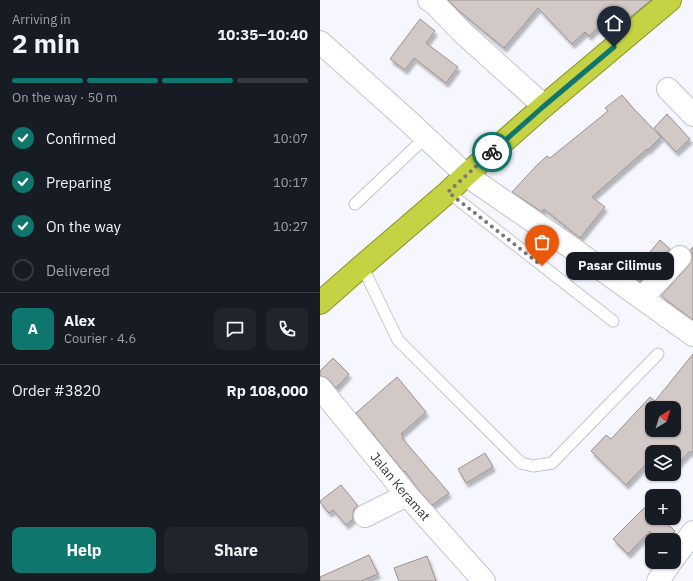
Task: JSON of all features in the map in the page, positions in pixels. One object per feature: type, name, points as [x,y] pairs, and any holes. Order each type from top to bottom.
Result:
[{"type":"highway","points":[[320,303],[544,106],[670,0]]},
{"type":"street","points":[[429,0],[434,3],[463,33],[544,106]]},
{"type":"street","points":[[320,42],[466,175],[693,334]]},
{"type":"street","points":[[668,89],[693,115]]},
{"type":"street","points":[[642,298],[680,257]]},
{"type":"street","name":"Jalan Keramat","points":[[320,388],[407,495],[484,581]]},
{"type":"street","points":[[365,516],[407,495]]},
{"type":"street","points":[[681,548],[693,532]]},
{"type":"street","points":[[658,581],[666,569]]},
{"type":"lane","points":[[356,204],[426,137]]},
{"type":"lane","points":[[448,192],[613,321]]},
{"type":"lane","points":[[362,266],[398,340],[521,463],[533,466],[552,462],[658,354]]},
{"type":"building","points":[[448,0],[651,0],[616,29],[607,19],[589,36],[585,32],[572,44],[538,8],[504,48]]},
{"type":"building","points":[[420,19],[435,31],[426,43],[458,67],[446,83],[414,58],[405,70],[390,59]]},
{"type":"building","points":[[622,95],[661,137],[648,150],[647,149],[592,197],[605,207],[580,238],[544,209],[542,212],[512,192],[547,156],[550,158],[608,111],[605,108]]},
{"type":"building","points":[[667,114],[690,139],[676,152],[654,128]]},
{"type":"building","points":[[660,240],[670,249],[640,282],[631,275]]},
{"type":"building","points":[[693,247],[693,320],[661,296],[689,265],[692,259],[690,250]]},
{"type":"building","points":[[693,354],[693,452],[689,452],[681,461],[681,445],[645,445],[645,465],[626,485],[591,451],[606,435],[611,439],[645,402],[645,437],[681,437],[681,401],[655,401]]},
{"type":"building","points":[[333,358],[349,374],[336,388],[325,377],[320,376],[320,371]]},
{"type":"building","points":[[397,377],[426,412],[401,434],[403,436],[402,438],[449,493],[432,505],[356,413]]},
{"type":"building","points":[[650,397],[655,401],[646,401]]},
{"type":"building","points":[[485,453],[493,467],[466,483],[458,469]]},
{"type":"building","points":[[341,485],[358,506],[354,509],[353,519],[346,525],[333,510],[329,513],[320,502]]},
{"type":"building","points":[[644,508],[645,525],[669,525],[675,531],[673,533],[652,533],[650,531],[645,533],[645,536],[628,554],[613,539]]},
{"type":"building","points":[[369,555],[378,574],[361,581],[320,581],[320,577]]},
{"type":"building","points":[[427,556],[436,581],[399,581],[394,568]]},
{"type":"way so far","points":[[492,152],[448,192],[542,266]]},
{"type":"place","name":"Pasar Cilimus","points":[[542,266]]},
{"type":"route","points":[[492,152],[614,47]]}]
